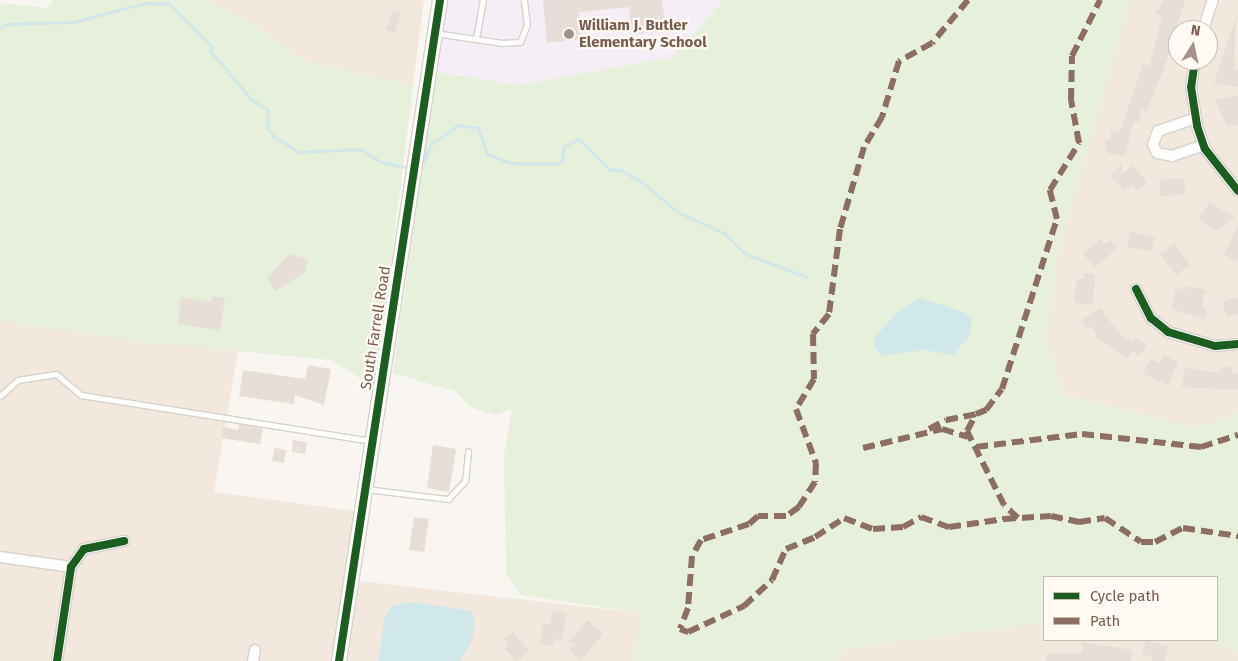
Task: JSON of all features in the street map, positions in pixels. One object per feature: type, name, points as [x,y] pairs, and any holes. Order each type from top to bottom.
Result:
[{"type":"street","name":"South Farrell Road","points":[[339,661],[440,0]]},
{"type":"street","points":[[1206,20],[1213,0]]},
{"type":"street","points":[[1194,70],[1192,87],[1196,118],[1204,146],[1238,191]]},
{"type":"street","points":[[1196,118],[1158,131],[1153,145],[1156,153],[1172,156],[1204,146]]},
{"type":"street","points":[[1136,289],[1152,318],[1168,332],[1215,346],[1238,344]]},
{"type":"street","points":[[57,661],[71,567],[84,549],[124,541]]},
{"type":"street","points":[[0,557],[71,567]]},
{"type":"lane","points":[[476,40],[483,0]]},
{"type":"lane","points":[[435,33],[476,40],[520,42],[526,32],[524,0]]},
{"type":"lane","points":[[0,396],[18,380],[56,374],[81,395],[373,441]]},
{"type":"lane","points":[[366,489],[448,499],[465,481],[468,451]]},
{"type":"shaded area","points":[[207,0],[424,0],[413,86],[302,60],[246,19]]},
{"type":"shaded area","name":"William J. Butler Elementary School","points":[[449,0],[723,0],[673,57],[518,85],[436,72]]},
{"type":"shaded area","points":[[1130,0],[1238,0],[1238,412],[1196,428],[1063,394],[1047,339],[1060,244]]},
{"type":"shaded area","points":[[0,321],[238,351],[214,492],[362,512],[339,661],[0,661]]},
{"type":"shaded area","points":[[358,581],[642,613],[633,661],[346,661]]},
{"type":"shaded area","points":[[1043,623],[1043,641],[1204,641],[1238,651],[1238,661],[833,661],[848,648]]},
{"type":"green space","points":[[54,0],[207,0],[246,19],[302,60],[413,86],[378,369],[368,383],[331,360],[142,342],[0,321],[0,3],[48,8]]},
{"type":"green space","points":[[723,0],[1130,0],[1060,244],[1047,339],[1063,394],[1196,428],[1238,412],[1238,651],[1204,641],[1218,641],[1218,576],[1043,576],[1043,623],[848,648],[833,661],[633,661],[641,613],[521,595],[506,574],[504,455],[512,409],[495,415],[470,407],[455,391],[393,373],[436,72],[518,85],[673,57]]},
{"type":"water","points":[[920,298],[966,313],[972,321],[969,336],[953,355],[925,350],[881,356],[873,344],[876,336],[895,314]]},
{"type":"water","points":[[412,602],[471,611],[475,622],[472,640],[460,661],[378,661],[385,617],[392,606]]},
{"type":"building","points":[[543,0],[662,0],[666,31],[631,34],[629,7],[579,12],[581,39],[547,43]]},
{"type":"building","points":[[1164,0],[1185,0],[1179,20],[1168,20],[1168,57],[1147,111],[1142,109],[1139,122],[1134,121],[1124,156],[1107,153],[1104,139],[1110,140],[1111,131],[1120,132],[1143,64],[1150,66],[1162,15],[1155,13]]},
{"type":"building","points":[[392,11],[401,13],[395,32],[386,30]]},
{"type":"building","points":[[1236,17],[1234,69],[1238,70],[1238,87],[1214,83]]},
{"type":"building","points":[[1238,95],[1238,125],[1227,127],[1215,100]]},
{"type":"building","points":[[1123,161],[1121,175],[1133,165],[1147,182],[1137,191],[1132,185],[1124,192],[1111,176]]},
{"type":"building","points":[[1184,178],[1185,195],[1160,196],[1159,180]]},
{"type":"building","points":[[1210,202],[1234,217],[1216,232],[1198,218]]},
{"type":"building","points":[[1238,224],[1238,262],[1224,255]]},
{"type":"building","points":[[1130,231],[1155,238],[1152,251],[1127,247]]},
{"type":"building","points":[[1100,239],[1105,244],[1110,240],[1118,248],[1095,267],[1083,254]]},
{"type":"building","points":[[1174,243],[1190,265],[1176,275],[1160,254]]},
{"type":"building","points":[[289,254],[308,259],[305,272],[275,291],[267,278]]},
{"type":"building","points":[[1084,273],[1095,274],[1093,305],[1077,304],[1073,299],[1078,278],[1084,279]]},
{"type":"building","points":[[1185,286],[1205,290],[1202,307],[1207,308],[1205,319],[1172,309],[1176,288],[1187,290]]},
{"type":"building","points":[[213,296],[225,298],[220,330],[178,324],[181,297],[212,302]]},
{"type":"building","points":[[1238,297],[1238,314],[1227,317],[1222,302]]},
{"type":"building","points":[[1100,308],[1120,334],[1132,341],[1135,337],[1147,346],[1139,356],[1133,351],[1127,358],[1099,340],[1091,326],[1086,329],[1081,320]]},
{"type":"building","points":[[1164,355],[1178,362],[1168,385],[1143,374],[1150,359],[1160,363]]},
{"type":"building","points":[[308,365],[331,369],[324,405],[295,395],[294,404],[239,396],[243,370],[305,379]]},
{"type":"building","points":[[1231,366],[1232,374],[1238,373],[1238,390],[1182,387],[1185,368],[1220,373],[1220,367]]},
{"type":"building","points":[[239,424],[263,428],[260,444],[221,438],[223,427],[238,430]]},
{"type":"building","points":[[293,440],[307,442],[305,454],[292,452]]},
{"type":"building","points":[[433,445],[456,449],[449,492],[427,488]]},
{"type":"building","points":[[275,448],[286,450],[284,463],[272,461]]},
{"type":"building","points":[[414,517],[429,519],[424,552],[409,550]]},
{"type":"building","points":[[552,611],[567,613],[561,643],[555,637],[553,646],[540,644],[543,623],[550,624]]},
{"type":"building","points":[[588,620],[603,634],[580,661],[569,650],[576,643],[568,642]]},
{"type":"building","points":[[513,632],[529,651],[516,661],[504,648],[508,645],[504,639]]},
{"type":"building","points":[[1146,641],[1168,646],[1164,661],[1152,661],[1153,657],[1142,654]]},
{"type":"building","points":[[1082,642],[1132,650],[1131,661],[1046,661],[1046,654],[1083,653]]},
{"type":"waterway","points":[[0,28],[6,24],[73,22],[145,3],[169,4],[212,47],[211,52],[251,99],[268,110],[267,127],[273,136],[299,152],[360,149],[381,162],[409,168]]},
{"type":"waterway","points":[[423,163],[431,144],[458,125],[478,128],[487,154],[511,163],[558,164],[563,160],[563,147],[579,139],[610,170],[621,170],[643,183],[679,213],[724,233],[746,254],[806,277]]},
{"type":"marked path","points":[[968,0],[932,43],[899,61],[882,117],[864,147],[840,229],[829,314],[813,334],[814,379],[796,409],[816,463],[815,482],[799,507],[786,516],[758,516],[749,524],[701,540],[692,556],[688,608],[680,629],[688,632],[744,606],[772,580],[786,549],[815,537],[844,518],[873,529],[903,527],[921,517],[949,527],[1004,519],[1051,516],[1079,522],[1105,518],[1141,542],[1155,542],[1183,528],[1238,536]]},
{"type":"marked path","points":[[1018,518],[1004,505],[967,431],[976,414],[986,410],[1002,389],[1057,219],[1050,190],[1079,143],[1071,100],[1072,56],[1100,0]]},
{"type":"marked path","points":[[929,429],[946,420],[976,414]]},
{"type":"marked path","points":[[863,448],[942,429],[968,437]]},
{"type":"marked path","points":[[976,447],[1082,434],[1201,447],[1238,435]]},
{"type":"cycle path","points":[[339,661],[440,0]]},
{"type":"cycle path","points":[[1194,70],[1191,87],[1197,126],[1205,149],[1238,191]]},
{"type":"cycle path","points":[[1136,289],[1151,318],[1168,332],[1215,346],[1238,344]]},
{"type":"cycle path","points":[[57,661],[71,567],[84,549],[124,541]]},
{"type":"place","name":"William J. Butler Elementary School","points":[[569,34]]}]
